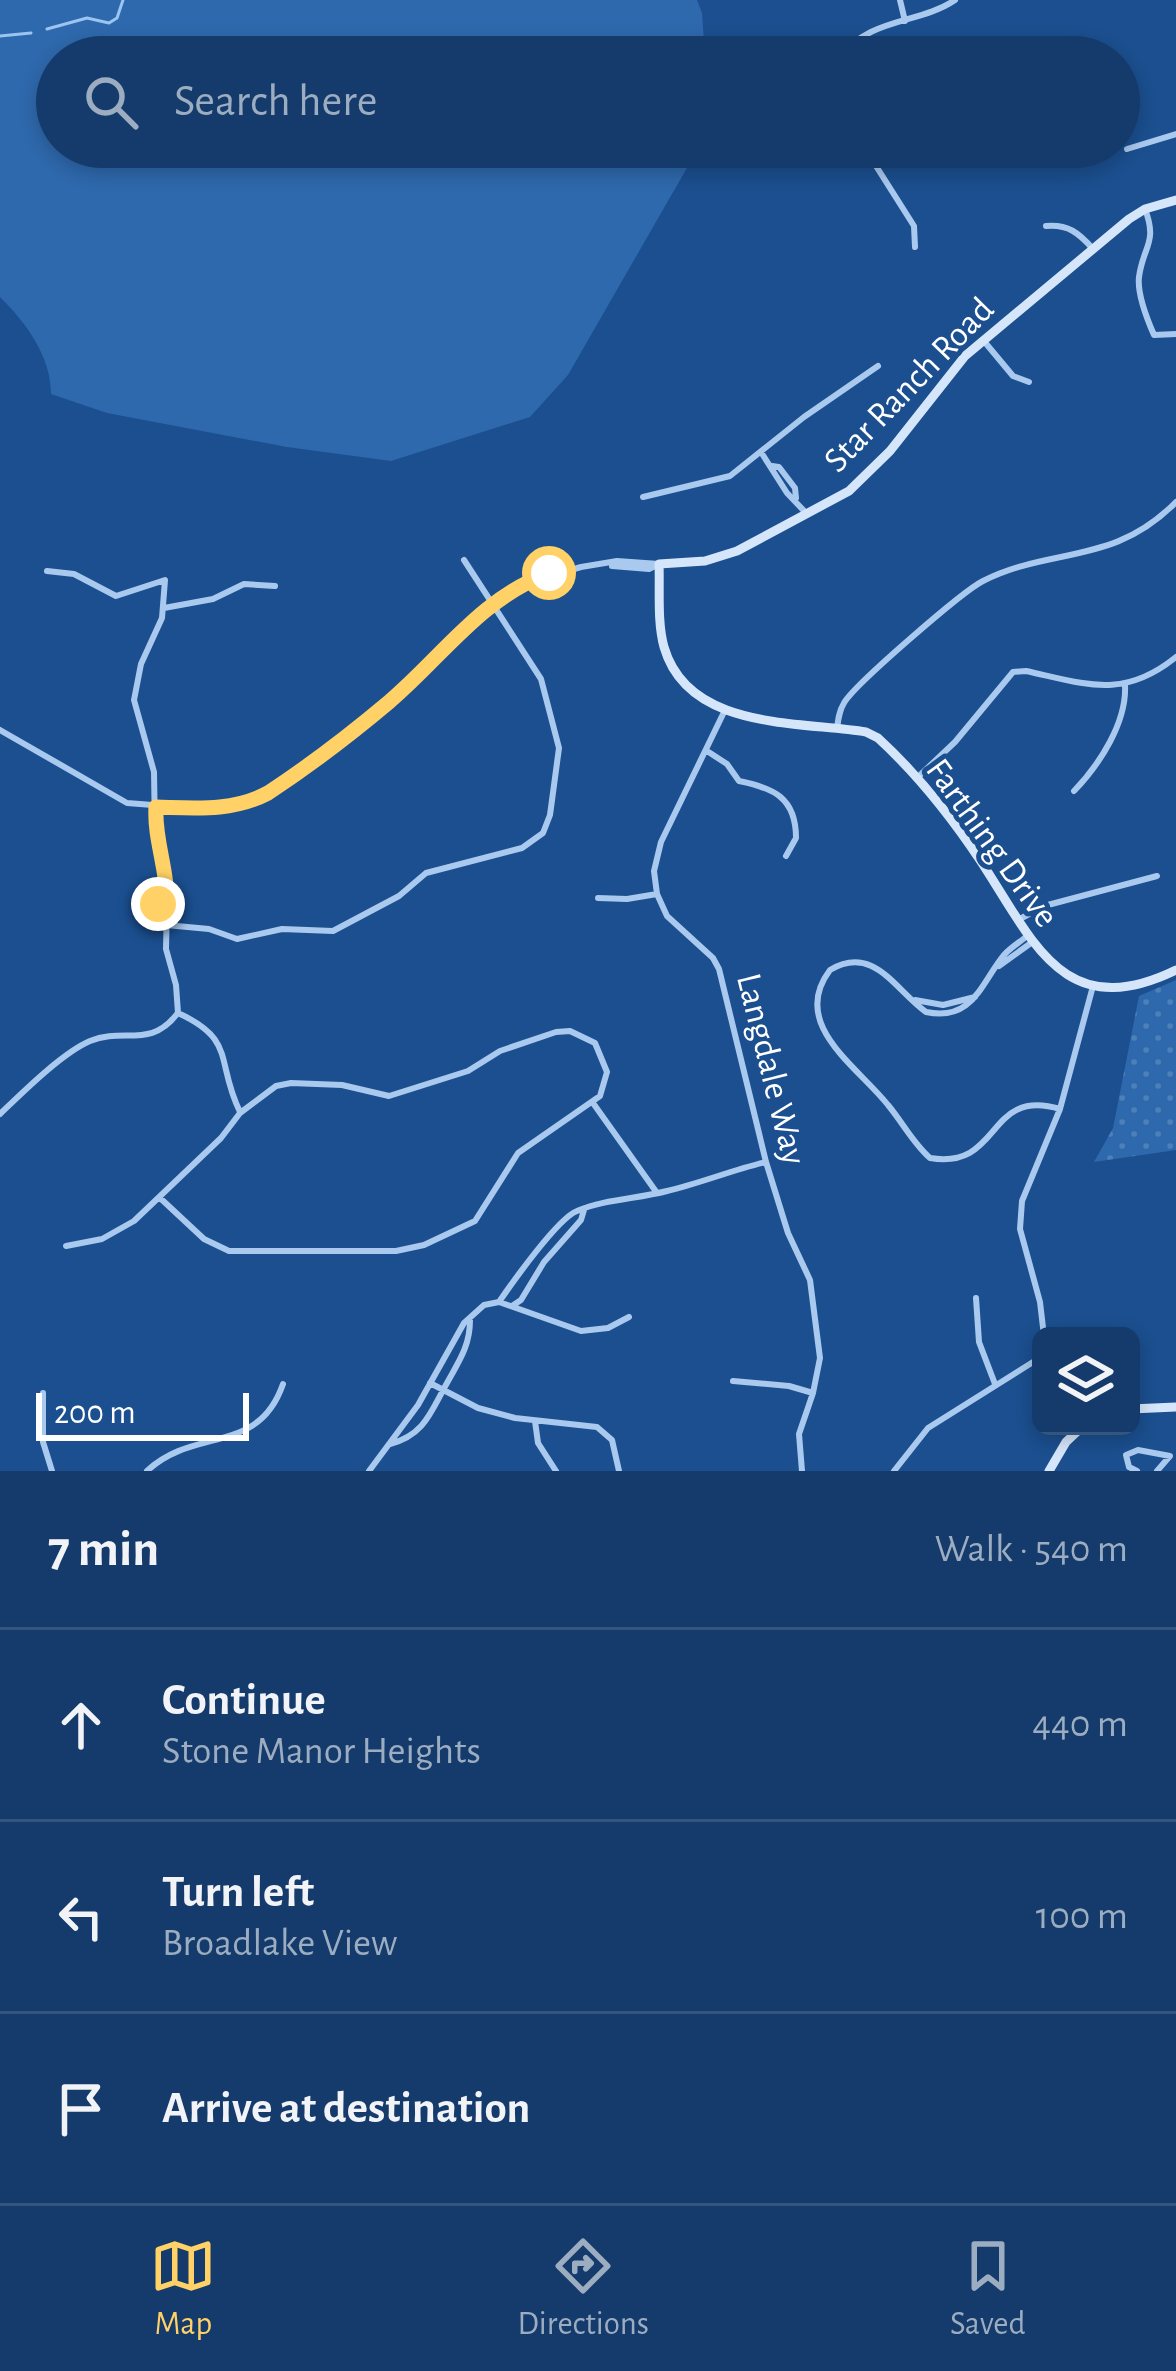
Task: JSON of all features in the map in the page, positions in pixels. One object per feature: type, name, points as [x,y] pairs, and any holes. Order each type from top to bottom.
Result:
[{"type":"street","points":[[900,0],[905,21]]},
{"type":"street","points":[[863,36],[956,0]]},
{"type":"street","points":[[1140,144],[1176,134]]},
{"type":"street","points":[[877,168],[914,226],[915,248]]},
{"type":"street","name":"Star Ranch Road","points":[[659,563],[720,557],[849,490],[879,464],[957,365],[983,340],[1145,209],[1176,200]]},
{"type":"street","points":[[1145,209],[1153,239],[1140,272],[1139,289],[1154,335],[1176,334]]},
{"type":"street","points":[[1046,226],[1060,225],[1076,232],[1093,249]]},
{"type":"street","points":[[983,340],[1013,376],[1029,382]]},
{"type":"street","points":[[643,497],[724,479],[878,366]]},
{"type":"street","points":[[761,452],[795,488],[807,514]]},
{"type":"street","points":[[837,729],[846,698],[968,590],[998,575],[1120,543],[1148,527],[1176,502]]},
{"type":"street","points":[[166,926],[209,929],[237,939],[282,929],[333,931],[399,896],[426,873],[522,848],[536,839],[550,815],[560,748],[536,669],[464,560]]},
{"type":"street","points":[[0,730],[128,803],[216,809],[247,803],[268,793],[390,701],[491,603],[549,573],[617,561],[659,563]]},
{"type":"street","name":"Farthing Drive","points":[[659,563],[665,652],[688,688],[724,710],[866,732],[878,738],[969,844],[1029,940],[1057,970],[1094,986]]},
{"type":"street","points":[[46,571],[74,574],[109,595],[124,596],[165,580],[164,608],[141,664],[134,700],[152,761],[155,832],[166,881],[162,904],[178,1013]]},
{"type":"street","points":[[164,608],[220,598],[244,584],[275,586]]},
{"type":"street","points":[[915,780],[955,742],[1013,672],[1026,670],[1107,687],[1153,675],[1176,657]]},
{"type":"street","points":[[1074,790],[1122,718],[1125,685]]},
{"type":"street","points":[[598,898],[657,894],[656,857],[724,710]]},
{"type":"street","points":[[706,751],[727,764],[739,781],[768,787],[789,805],[796,838],[785,856]]},
{"type":"street","points":[[1018,920],[1044,906],[1157,876]]},
{"type":"street","name":"Langdale Way","points":[[657,894],[676,928],[705,950],[718,969],[766,1162],[788,1233],[809,1280],[820,1358],[799,1434],[802,1471]]},
{"type":"street","points":[[1029,940],[1001,958],[964,1009],[926,1012],[881,969],[856,962],[830,970],[816,995],[816,1009],[825,1036],[930,1158],[971,1155],[1016,1107],[1027,1103],[1060,1109]]},
{"type":"street","points":[[1043,1327],[1023,1245],[1021,1214],[1060,1109],[1094,986],[1142,986],[1176,970]]},
{"type":"street","points":[[178,1013],[205,1025],[214,1036],[240,1112]]},
{"type":"street","points":[[0,1114],[84,1044],[157,1033],[178,1013]]},
{"type":"street","points":[[66,1246],[112,1235],[134,1221],[220,1138],[240,1112],[276,1086],[291,1082],[352,1086],[380,1096],[397,1094],[468,1072],[500,1051],[562,1030],[588,1038],[604,1058],[607,1080],[592,1103],[518,1153],[475,1221],[407,1250],[229,1251],[204,1239],[159,1197]]},
{"type":"street","points":[[592,1103],[657,1193]]},
{"type":"street","points":[[499,1302],[522,1276],[533,1254],[576,1211],[766,1162]]},
{"type":"street","points":[[512,1306],[584,1210]]},
{"type":"street","points":[[522,1276],[533,1283]]},
{"type":"street","points":[[976,1298],[979,1342],[995,1384]]},
{"type":"street","points":[[369,1471],[430,1384],[464,1323],[484,1305],[499,1302],[581,1331],[608,1328],[629,1316]]},
{"type":"street","points":[[390,1444],[402,1441],[428,1421],[467,1347],[470,1320]]},
{"type":"street","points":[[894,1471],[928,1428],[1032,1362]]},
{"type":"street","points":[[733,1381],[813,1393]]},
{"type":"street","points":[[147,1471],[179,1448],[231,1436],[263,1421],[283,1384]]},
{"type":"street","points":[[430,1384],[478,1408],[535,1421],[588,1424],[606,1431],[617,1450],[619,1471]]},
{"type":"street","points":[[43,1394],[43,1442],[52,1471]]},
{"type":"street","points":[[1140,1408],[1176,1406]]},
{"type":"street","points":[[535,1421],[538,1442],[556,1471]]},
{"type":"street","points":[[1049,1471],[1073,1435]]},
{"type":"street","points":[[1137,1471],[1126,1461],[1131,1451],[1151,1450],[1173,1457]]},
{"type":"street","points":[[1156,1471],[1173,1457]]},
{"type":"shaded area","points":[[0,0],[697,0],[704,36],[36,36],[36,168],[687,168],[568,375],[530,417],[391,461],[107,413],[51,394],[47,366],[35,341],[0,297]]},
{"type":"shaded area","points":[[1176,980],[1176,1150],[1094,1162],[1113,1128],[1139,996]]},
{"type":"waterway","points":[[47,29],[87,18],[109,23],[117,18],[123,0]]},
{"type":"waterway","points":[[0,36],[31,33]]},
{"type":"route","points":[[158,904],[167,904],[167,890],[155,832],[156,807],[216,809],[268,793],[390,701],[491,603],[549,573]]}]
